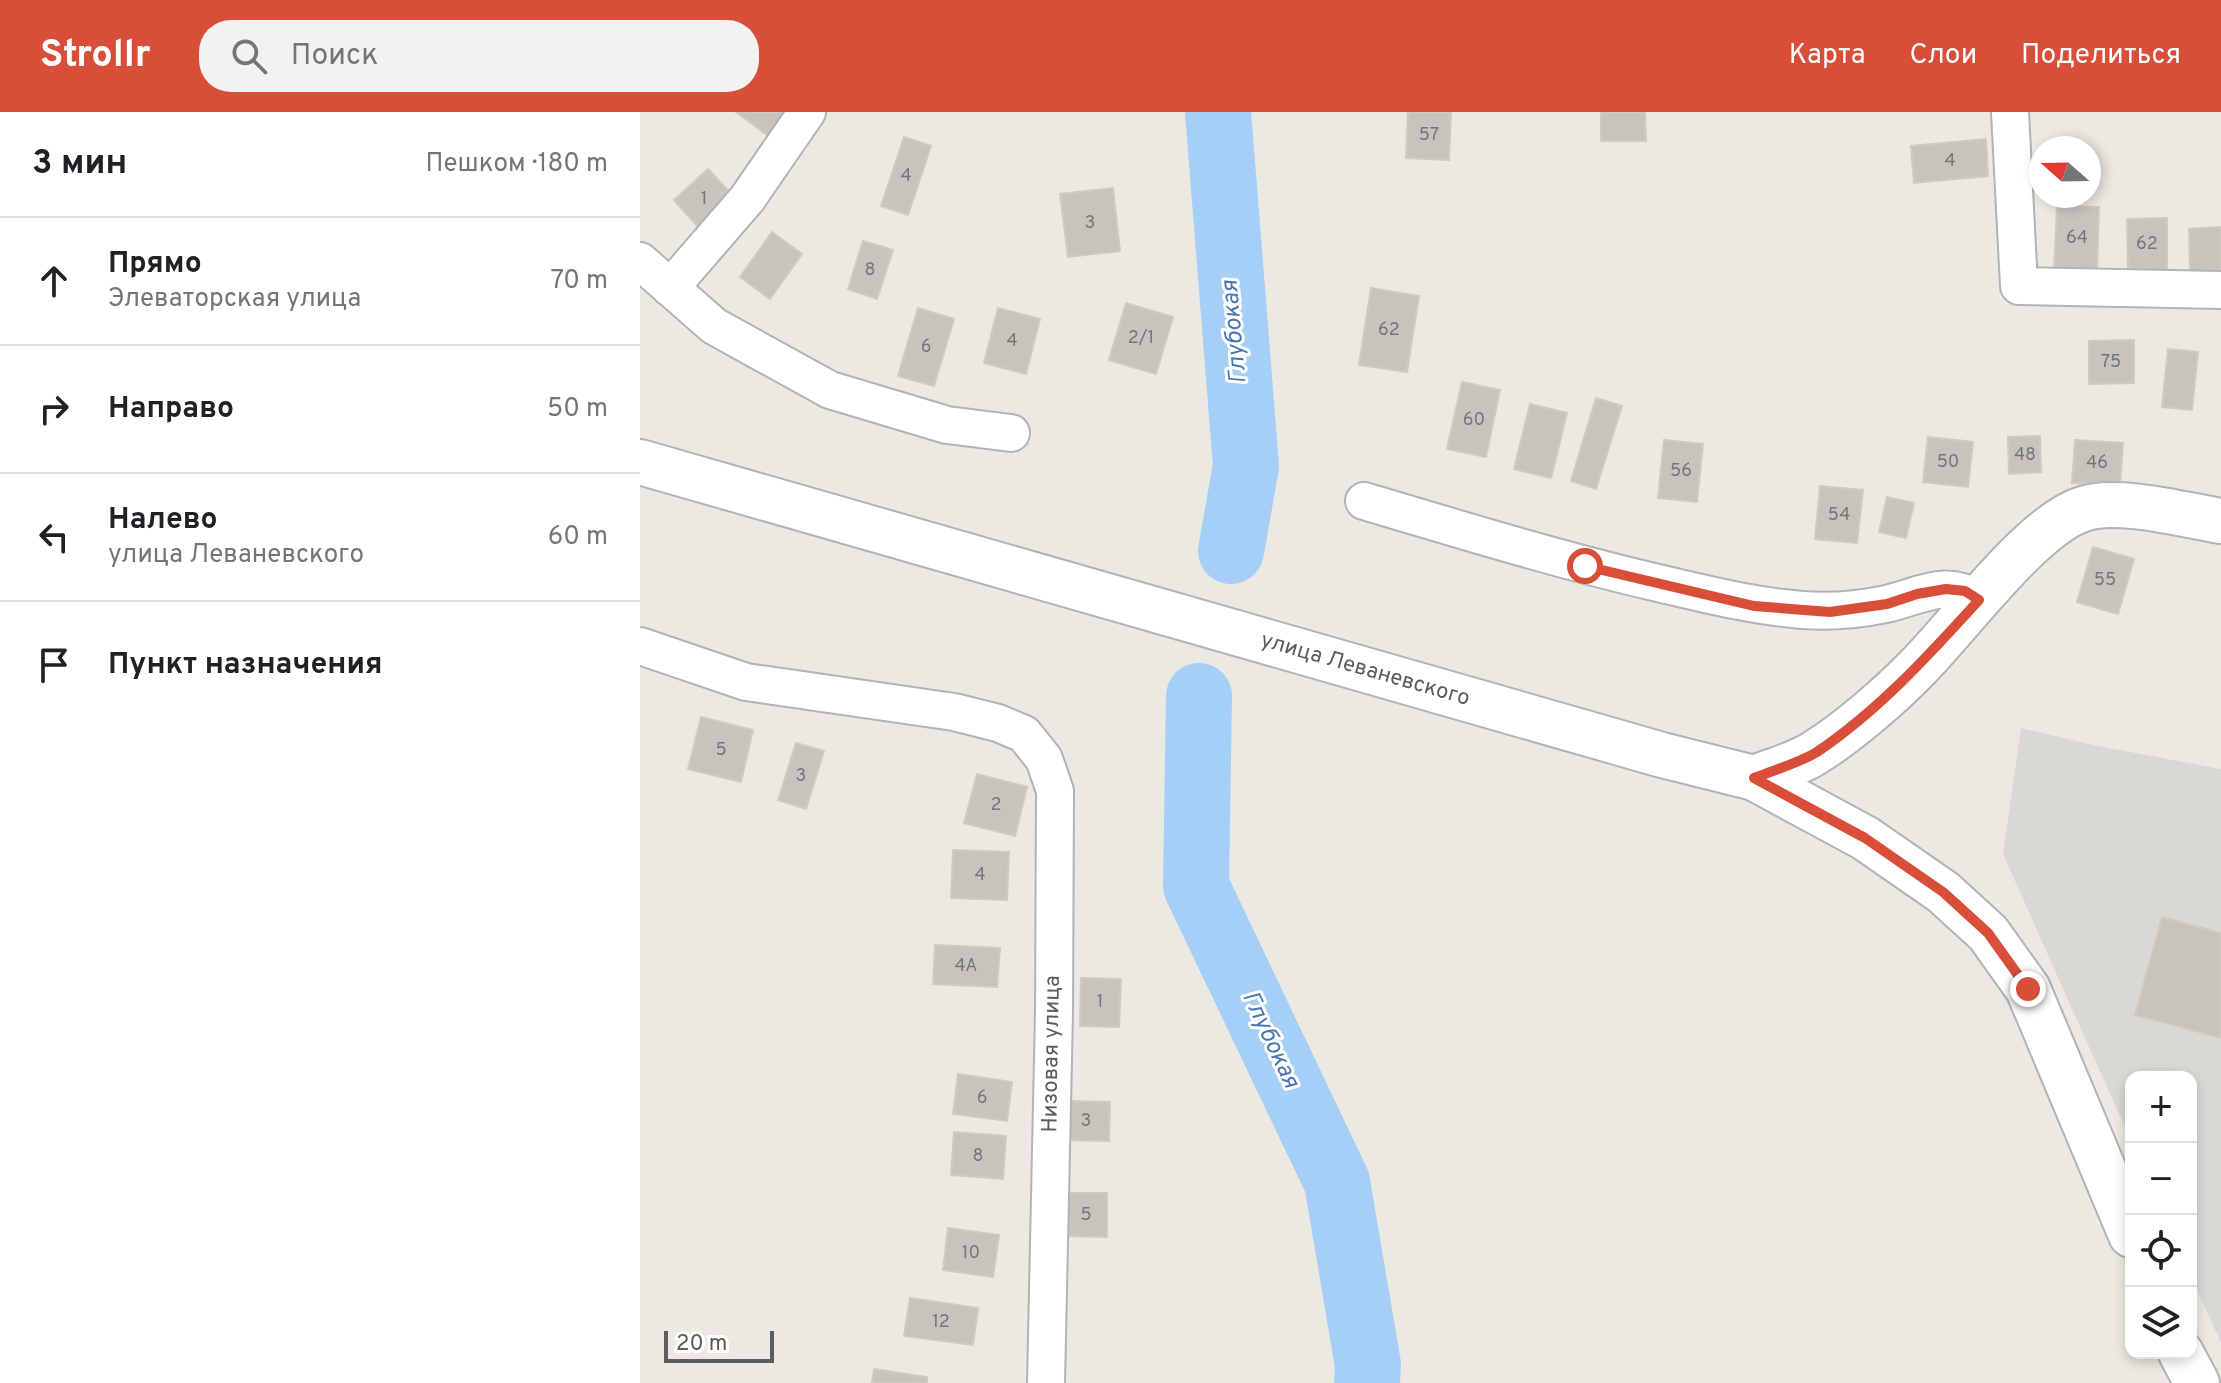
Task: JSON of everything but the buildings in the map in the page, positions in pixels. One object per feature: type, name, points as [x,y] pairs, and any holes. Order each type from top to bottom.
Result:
[{"type":"street","points":[[670,288],[747,199],[807,112]]},
{"type":"street","points":[[2010,112],[2019,286],[2221,290]]},
{"type":"street","points":[[640,261],[714,326],[830,390],[947,425],[1011,433]]},
{"type":"street","name":"улица Леваневского","points":[[640,462],[1631,746],[1754,778],[1865,838],[1943,892],[1988,933],[2028,989],[2125,1221]]},
{"type":"street","points":[[1364,501],[1585,566],[1754,606],[1830,612],[1887,604],[1946,589],[1965,591],[1979,600]]},
{"type":"street","points":[[1754,778],[1814,753],[1869,710],[1917,668],[2057,521],[2085,508],[2120,505],[2221,521]]},
{"type":"street","name":"Низовая улица","points":[[640,646],[746,682],[954,712],[998,723],[1024,734],[1044,759],[1055,791],[1046,1383]]},
{"type":"street","points":[[2184,1359],[2197,1383]]},
{"type":"shaded area","points":[[2021,728],[2221,769],[2221,1343],[2197,1289],[2197,1071],[2125,1071],[2125,1128],[2003,854]]},
{"type":"waterway","name":"Глубокая","points":[[1218,112],[1246,466],[1231,551]]},
{"type":"waterway","name":"Глубокая","points":[[1199,696],[1196,886],[1337,1182],[1368,1365],[1367,1383]]},
{"type":"route","points":[[1585,566],[1754,606],[1830,612],[1887,604],[1946,589],[1965,591],[1979,600],[1917,668],[1869,710],[1814,753],[1754,778],[1865,838],[1943,892],[1988,933],[2028,989]]}]
